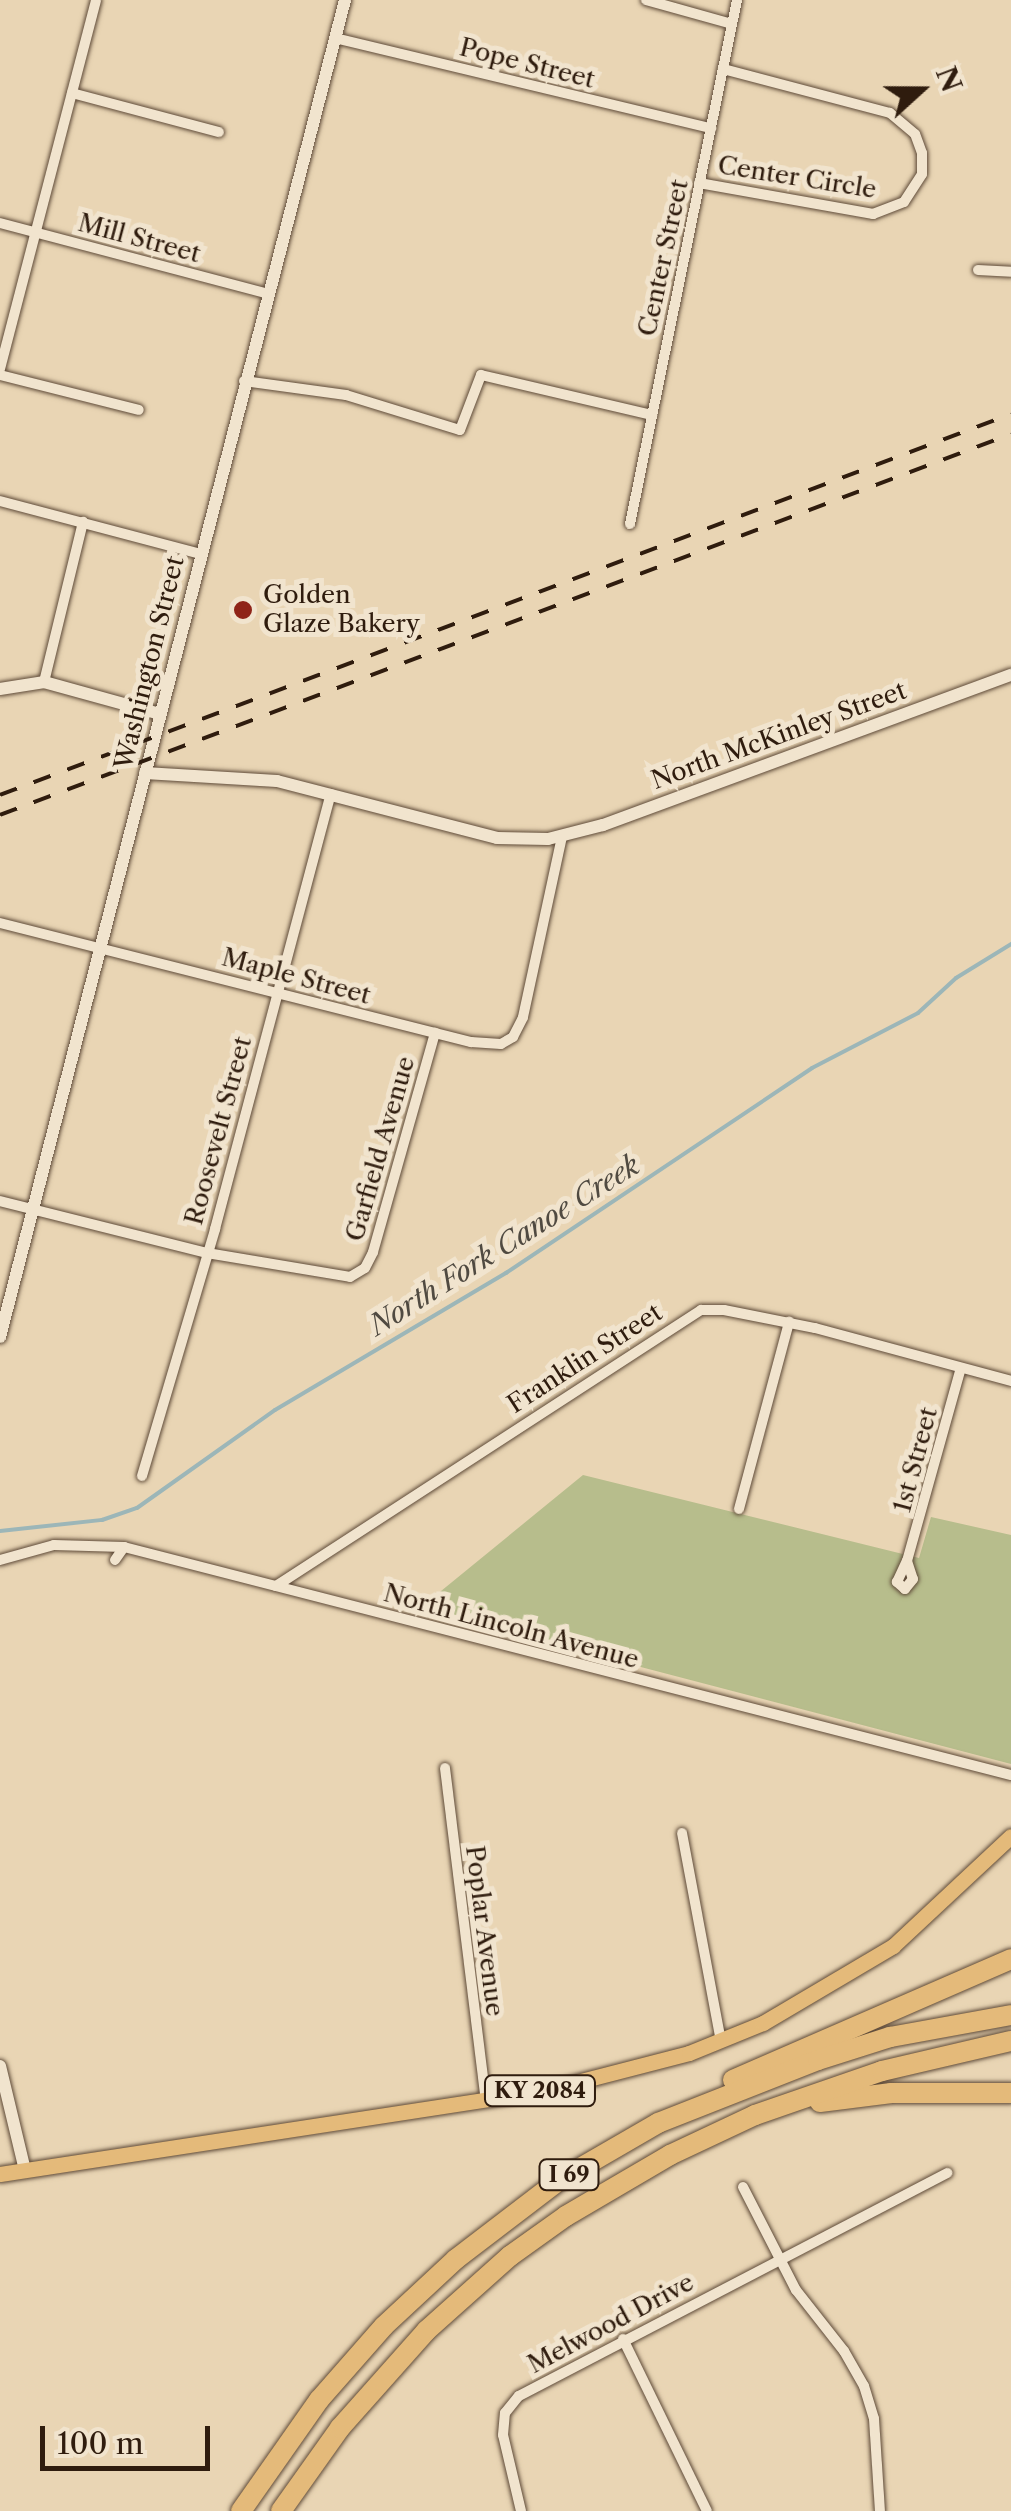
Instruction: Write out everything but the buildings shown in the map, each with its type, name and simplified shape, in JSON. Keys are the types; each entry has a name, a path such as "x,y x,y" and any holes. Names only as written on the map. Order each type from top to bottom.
{"highway":[{"path":"620,2143 744,2074 1011,1959"},
{"name":"I 69","path":"241,2511 319,2400 384,2326 506,2219 620,2143 694,2106 818,2060 890,2037 1011,2015"},
{"name":"I 69","path":"281,2511 363,2399 426,2331 482,2279 603,2192 736,2124 882,2072 1011,2040"},
{"path":"736,2124 840,2099 891,2094 1011,2093"}],"main road":[{"name":"KY 2084","path":"0,2174 486,2100 608,2077 720,2041 804,2001 892,1946 1011,1836"}],"street":[{"path":"96,0 0,372 138,410"},
{"name":"Washington Street","path":"0,1337 36,1210 244,381 345,0"},
{"path":"646,0 732,24"},
{"name":"Center Street","path":"630,524 736,0"},
{"name":"Pope Street","path":"335,38 710,128"},
{"name":"Center Circle","path":"699,183 873,214 904,202 922,174 922,153 915,134 890,113 722,70"},
{"path":"72,93 219,132"},
{"name":"Mill Street","path":"0,223 268,294"},
{"path":"978,270 1011,272"},
{"path":"244,381 346,395 460,430 481,374 652,415"},
{"path":"0,502 200,554"},
{"path":"44,682 84,522"},
{"name":"North McKinley Street","path":"146,773 277,780 497,838 562,837 1011,675"},
{"path":"0,689 44,682 160,714"},
{"name":"Roosevelt Street","path":"142,1476 160,1428 332,794"},
{"name":"Maple Street","path":"0,923 492,1045 510,1040 523,1017 562,837"},
{"name":"Garfield Avenue","path":"208,1253 342,1277 358,1273 373,1252 435,1032"},
{"path":"0,1201 208,1253"},
{"name":"Franklin Street","path":"276,1586 690,1314 724,1310 789,1322 1011,1381"},
{"path":"738,1509 789,1322"},
{"name":"1st Street","path":"907,1561 961,1368"},
{"name":"North Lincoln Avenue","path":"0,1560 54,1546 124,1547 1011,1775"},
{"path":"115,1560 124,1547"},
{"name":"Poplar Avenue","path":"445,1768 486,2100"},
{"path":"682,1833 720,2041"},
{"path":"0,2066 26,2170"},
{"name":"Melwood Drive","path":"521,2511 503,2435 505,2414 519,2396 947,2172"},
{"path":"743,2187 804,2303 844,2351 864,2386 874,2419 880,2511"},
{"path":"624,2339 706,2511"}],"green space":[{"path":"583,1475 919,1558 931,1517 1011,1535 1011,1764 419,1609"}],"waterway":[{"name":"North Fork Canoe Creek","path":"0,1531 102,1520 137,1508 275,1410 506,1273 812,1068 918,1013 956,978 1011,944"}],"railway":[{"path":"0,795 1011,414"},
{"path":"0,815 1011,434"}],"place":[{"name":"Golden Glaze Bakery","path":"243,610"}]}
